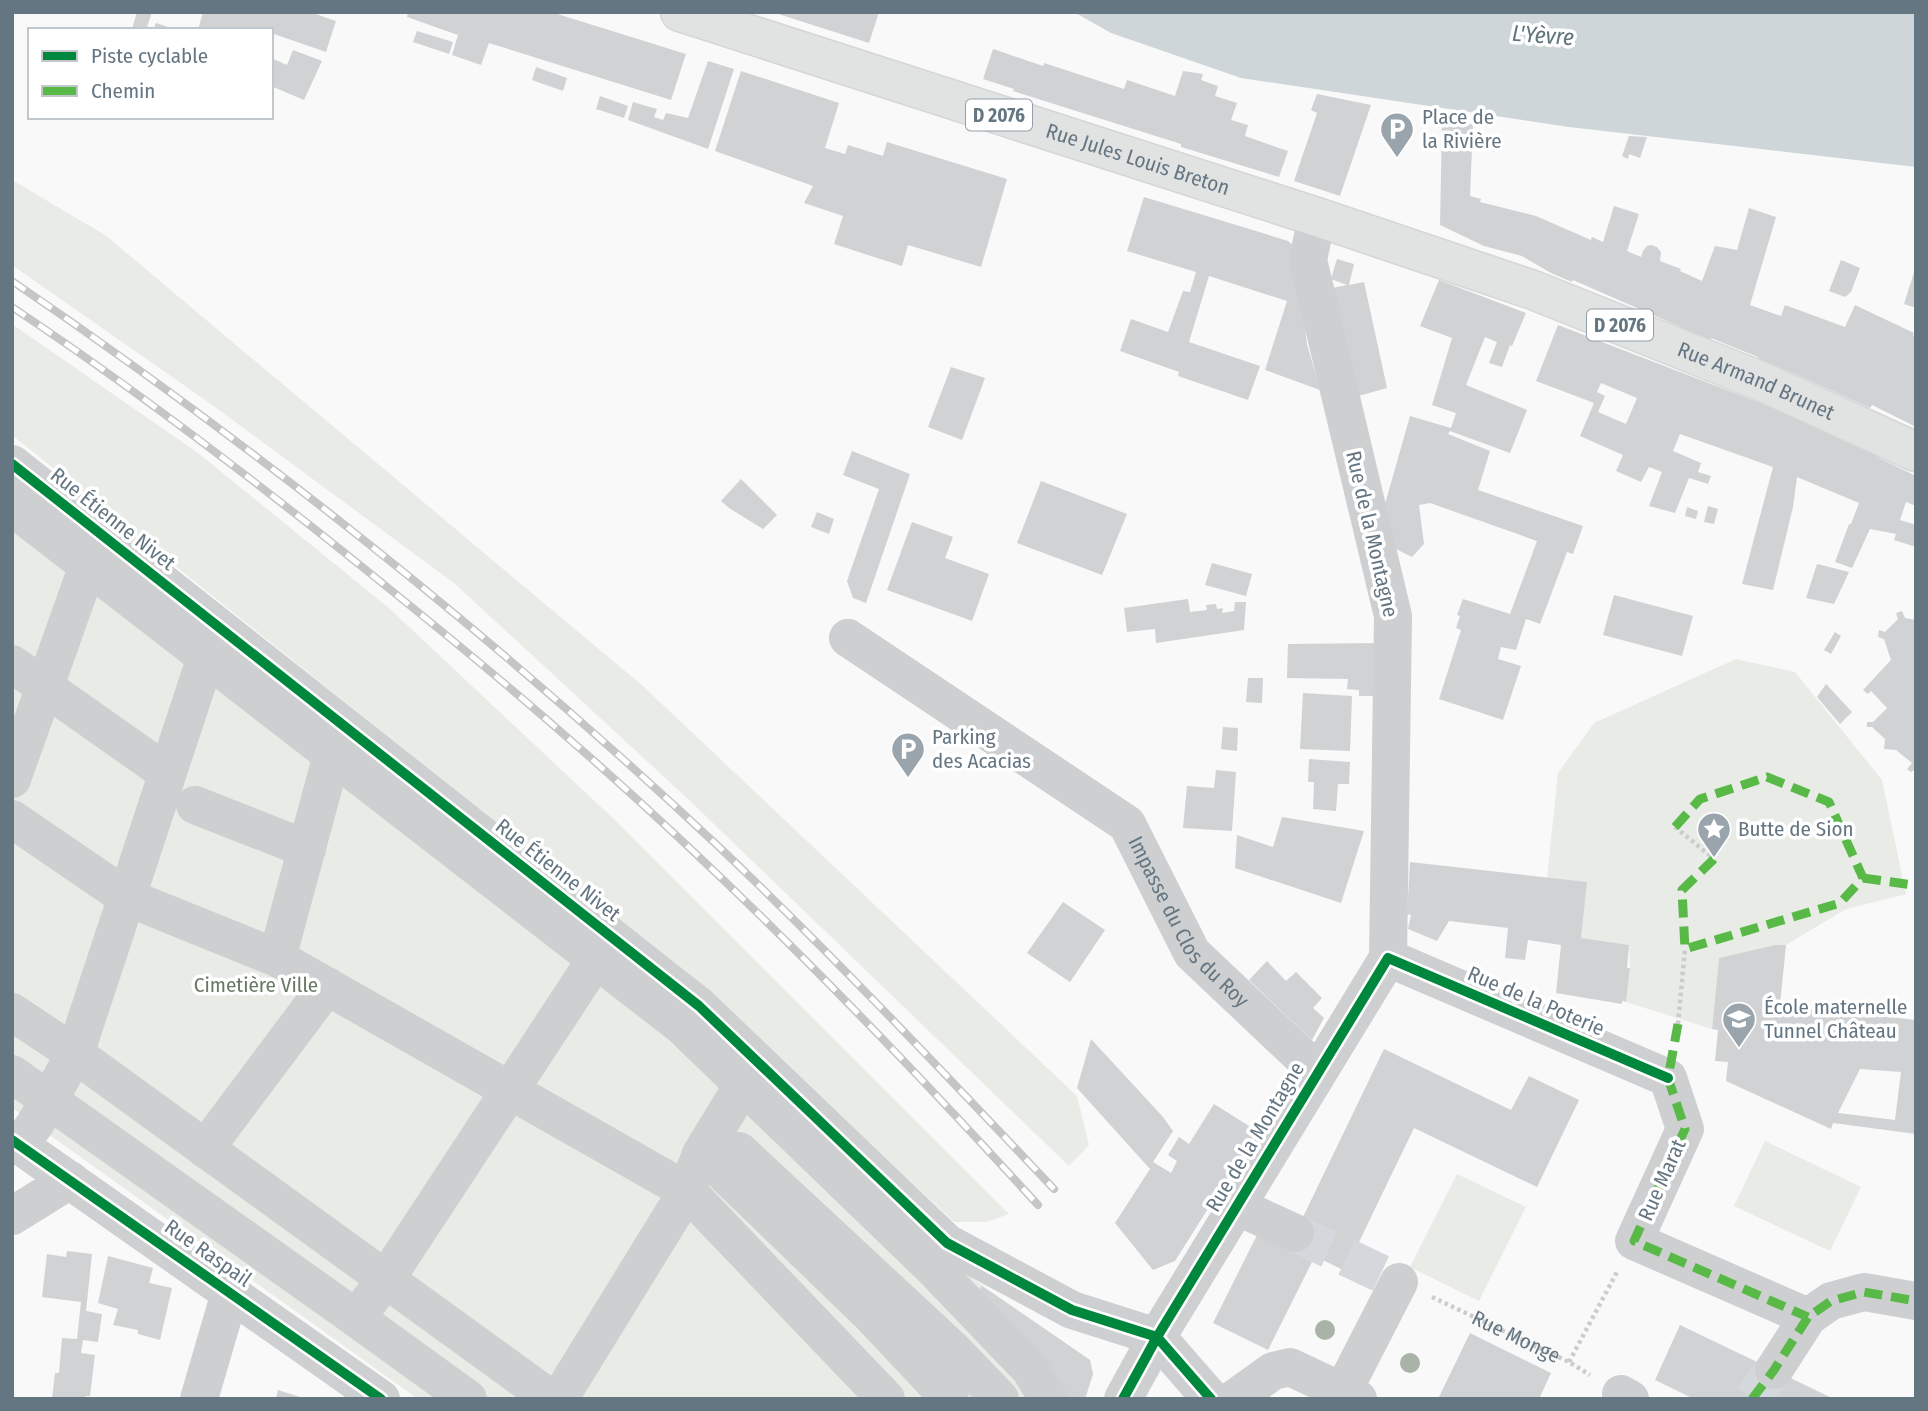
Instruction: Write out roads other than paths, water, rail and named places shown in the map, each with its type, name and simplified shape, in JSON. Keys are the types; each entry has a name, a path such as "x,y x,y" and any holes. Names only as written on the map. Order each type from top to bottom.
{"main road":[{"name":"Rue Jules Louis Breton","path":"680,12 1317,217"},
{"name":"Rue Armand Brunet","path":"1317,217 1533,290 1763,382 1916,452"}],"street":[{"name":"Rue de la Montagne","path":"1123,1399 1157,1337 1388,958 1393,616 1308,260 1317,217"},
{"name":"Rue Étienne Nivet","path":"12,464 699,1006 947,1243 1072,1310 1157,1337"},
{"path":"13,509 681,1026 944,1279 1030,1368 1048,1399"},
{"path":"12,779 88,565"},
{"name":"Impasse du Clos du Roy","path":"848,638 1127,824 1192,953 1318,1072"},
{"path":"16,1142 35,1124 75,1054 206,657"},
{"path":"12,664 167,773"},
{"path":"277,958 332,755"},
{"path":"195,805 307,849"},
{"path":"12,819 126,897 277,958 687,1191 879,1396"},
{"name":"Rue de la Poterie","path":"1388,958 1668,1079"},
{"path":"356,1318 386,1279 596,960"},
{"path":"205,1149 327,986"},
{"path":"12,1012 75,1054 551,1399"},
{"path":"12,1073 468,1399"},
{"name":"Rue Marat","path":"1668,1079 1685,1129 1634,1241 1808,1317"},
{"path":"559,1399 687,1191 701,1154 743,1085"},
{"name":"Rue Raspail","path":"16,1142 380,1399"},
{"path":"687,1191 725,1174 738,1151 953,1350 1000,1399"},
{"path":"725,1174 870,1314 950,1399"},
{"path":"12,1216 70,1180"},
{"path":"1236,1206 1295,1233"},
{"path":"1234,1399 1273,1371 1290,1367 1350,1395 1399,1282"},
{"path":"1774,1370 1808,1317 1831,1301 1864,1292 1916,1301"},
{"path":"199,1399 230,1293"},
{"path":"1157,1337 1211,1399"}],"water":[{"name":"L'Yèvre","path":"1074,12 1916,12 1916,167 1569,127 1241,78 1111,33"}],"tunnel":[{"path":"1295,1233 1399,1282"},
{"path":"1752,1399 1774,1370"}],"railway":[{"path":"12,281 197,412 287,480 376,550 550,695 718,846 804,930 1054,1189"},
{"path":"12,307 110,374 253,480 553,725 637,799 756,911 871,1027 1038,1205"}],"place":[{"name":"Place de la Rivière","path":"1397,159"},
{"name":"Parking des Acacias","path":"908,779"},
{"name":"Butte de Sion","path":"1714,859"},
{"name":"École maternelle Tunnel Château","path":"1739,1049"}],"park label":[{"name":"Cimetière Ville","path":"256,985"}]}
